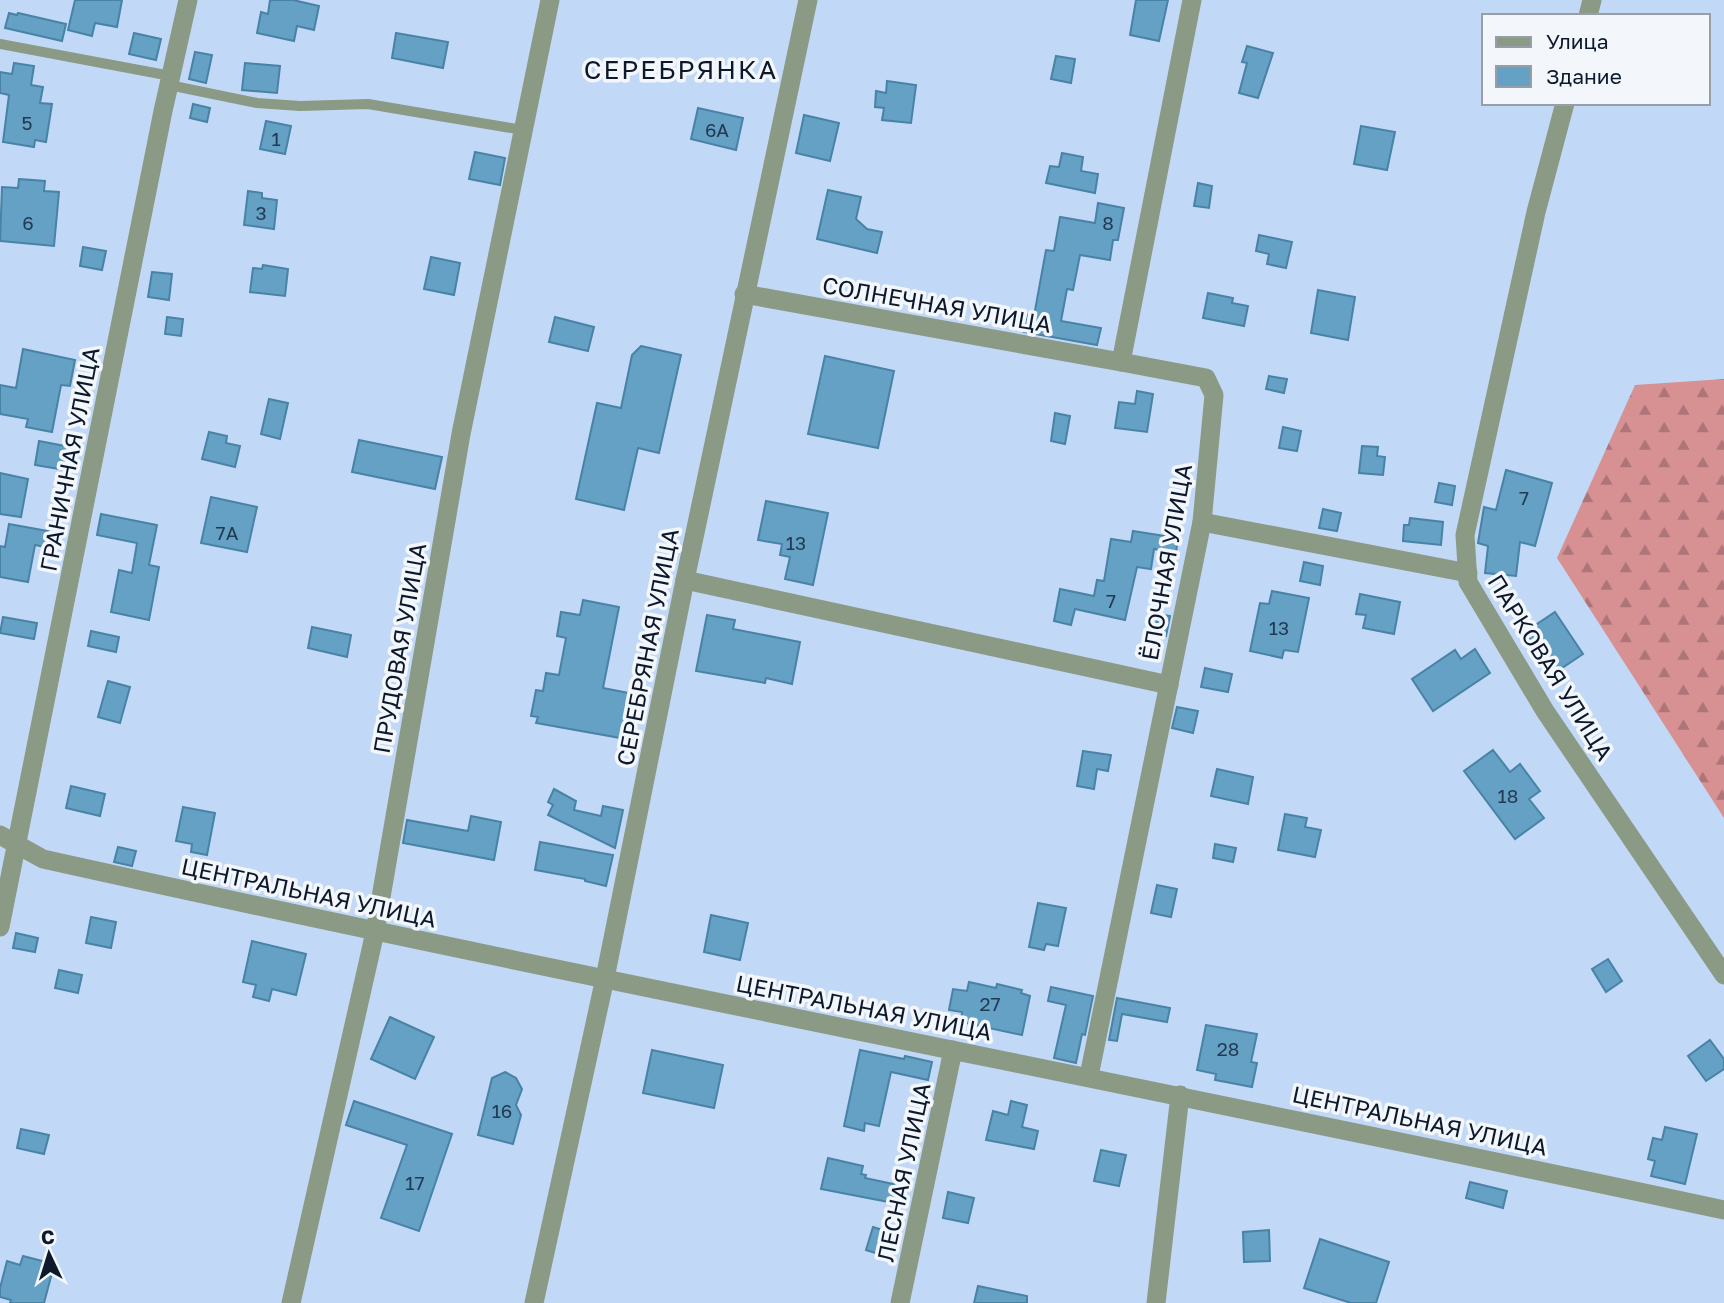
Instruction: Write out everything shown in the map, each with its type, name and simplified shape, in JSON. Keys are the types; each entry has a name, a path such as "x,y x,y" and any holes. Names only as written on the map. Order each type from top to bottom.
{"street":[{"name":"ГРАНИЧНАЯ УЛИЦА","path":"0,927 188,0"},
{"name":"ПРУДОВАЯ УЛИЦА","path":"291,1303 375,932 461,434 550,0"},
{"name":"СЕРЕБРЯНАЯ УЛИЦА","path":"534,1303 605,978 744,294 808,0"},
{"path":"1121,362 1192,0"},
{"name":"ПАРКОВАЯ УЛИЦА","path":"1564,105 1536,212 1465,535 1468,582 1545,711 1724,975"},
{"name":"СОЛНЕЧНАЯ УЛИЦА","path":"744,294 1121,362"},
{"name":"ЁЛОЧНАЯ УЛИЦА","path":"1089,1076 1202,522 1214,396 1206,378 1121,362"},
{"path":"1202,522 1468,573"},
{"path":"685,580 1169,685"},
{"name":"ЦЕНТРАЛЬНАЯ УЛИЦА","path":"0,835 43,859 375,932 1089,1076 1724,1210"},
{"name":"ЛЕСНАЯ УЛИЦА","path":"900,1303 953,1050"},
{"path":"1156,1303 1180,1095"}],"lane":[{"path":"0,44 170,80 257,103 300,106 368,104 523,130"}],"green space":[{"path":"1724,379 1724,818 1557,558 1635,385"}],"building":[{"path":"75,0 122,0 117,27 95,23 92,36 68,30"},
{"path":"270,0 293,0 319,6 314,30 297,26 294,41 257,33 261,12 268,14"},
{"path":"1136,0 1168,0 1159,41 1130,35"},
{"path":"9,13 66,24 62,41 5,28"},
{"path":"134,33 161,39 156,60 129,54"},
{"path":"396,33 448,42 443,68 392,58"},
{"path":"1247,46 1273,53 1258,98 1239,93 1247,63 1242,62"},
{"path":"195,52 212,55 206,83 189,79"},
{"path":"1056,56 1075,59 1071,83 1051,79"},
{"path":"14,63 34,66 31,85 43,87 40,103 52,104 46,142 35,140 34,147 3,142 9,95 0,93 0,72 12,74"},
{"path":"245,63 280,66 277,93 242,90"},
{"path":"887,81 916,85 911,123 882,120 884,108 875,107 876,91 886,93"},
{"path":"193,104 210,108 207,122 190,118"},
{"path":"698,108 743,118 736,150 691,139"},
{"path":"804,115 839,123 830,161 796,153"},
{"path":"266,121 291,126 285,154 260,149"},
{"path":"1361,126 1395,132 1387,170 1354,164"},
{"path":"475,152 505,158 500,185 469,179"},
{"path":"1062,153 1083,157 1081,171 1098,174 1095,193 1046,183 1050,166 1059,167"},
{"path":"19,179 45,181 44,191 59,192 54,246 0,241 2,187 18,188"},
{"path":"1198,183 1212,186 1209,208 1194,206"},
{"path":"828,190 861,197 856,219 867,229 882,232 877,253 817,239"},
{"path":"248,191 262,193 262,198 277,200 274,229 244,225"},
{"path":"1098,203 1124,208 1118,240 1113,240 1110,260 1080,255 1073,290 1067,289 1061,321 1101,328 1097,345 1024,332 1028,315 1034,316 1046,250 1054,251 1060,217 1095,223"},
{"path":"1259,235 1292,242 1286,268 1267,264 1269,254 1256,251"},
{"path":"83,247 106,251 102,270 80,266"},
{"path":"431,257 460,263 454,295 424,289"},
{"path":"263,265 288,269 285,296 250,292 253,268 262,269"},
{"path":"152,272 172,274 169,300 148,297"},
{"path":"1318,290 1355,297 1348,340 1311,333"},
{"path":"1208,293 1233,298 1232,303 1248,306 1244,326 1203,318"},
{"path":"167,317 183,319 181,336 165,334"},
{"path":"555,317 594,327 588,351 549,342"},
{"path":"641,346 681,355 659,453 638,448 624,510 576,499 597,403 621,408 632,355"},
{"path":"23,349 75,360 70,386 61,385 52,432 26,427 28,419 0,414 0,385 16,388"},
{"path":"825,356 894,371 878,448 808,434"},
{"path":"1269,376 1287,379 1284,393 1266,389"},
{"path":"1137,391 1153,394 1147,432 1115,428 1119,402 1135,404"},
{"path":"269,399 288,403 280,439 261,434"},
{"path":"1055,413 1070,416 1065,444 1051,441"},
{"path":"1283,427 1301,431 1297,451 1279,448"},
{"path":"209,432 227,436 226,443 240,446 235,467 202,459"},
{"path":"359,440 442,457 435,489 352,472"},
{"path":"39,441 76,448 71,471 35,465"},
{"path":"1362,446 1378,447 1377,456 1385,457 1383,475 1359,473"},
{"path":"1506,470 1552,483 1535,546 1520,542 1516,576 1485,573 1488,546 1478,543 1484,507 1496,510"},
{"path":"0,473 28,479 21,517 0,514"},
{"path":"1439,483 1455,486 1452,505 1435,502"},
{"path":"211,497 257,507 247,552 201,543"},
{"path":"766,501 828,513 813,585 785,579 790,557 780,555 782,544 758,540"},
{"path":"1323,509 1341,513 1337,531 1319,528"},
{"path":"101,514 157,525 149,565 159,567 149,620 111,612 119,570 132,573 137,543 97,535"},
{"path":"1410,518 1443,522 1441,545 1403,541 1404,525 1409,525"},
{"path":"9,524 48,531 45,547 35,545 28,582 0,577 0,546 5,547"},
{"path":"1133,531 1178,538 1176,553 1154,549 1151,569 1137,567 1125,620 1075,609 1071,625 1054,621 1060,589 1094,596 1097,580 1104,581 1111,539 1131,542"},
{"path":"1304,562 1323,566 1320,585 1300,581"},
{"path":"1272,591 1309,598 1298,652 1284,650 1282,658 1250,651 1260,603 1269,604"},
{"path":"1360,594 1400,602 1394,634 1363,628 1366,615 1356,614"},
{"path":"583,600 619,607 603,688 634,694 626,739 536,723 538,717 531,716 536,690 543,691 546,673 559,675 566,638 557,636 561,612 580,615"},
{"path":"1555,612 1583,654 1553,674 1525,632"},
{"path":"1158,614 1170,616 1166,636 1154,634"},
{"path":"707,615 735,620 733,629 800,642 792,684 766,678 765,683 696,671"},
{"path":"3,617 37,623 34,639 0,633"},
{"path":"312,627 351,635 347,657 308,648"},
{"path":"91,631 119,637 116,652 88,646"},
{"path":"1475,649 1490,673 1433,711 1412,679 1455,650 1461,659"},
{"path":"1205,668 1232,674 1228,692 1201,687"},
{"path":"108,681 130,687 120,723 98,717"},
{"path":"1177,707 1198,711 1193,733 1172,728"},
{"path":"1493,750 1510,772 1520,764 1540,791 1529,799 1544,818 1515,839 1464,771"},
{"path":"1083,751 1111,755 1108,771 1097,769 1094,789 1077,786"},
{"path":"1217,769 1253,777 1248,804 1211,796"},
{"path":"71,786 105,794 100,816 66,808"},
{"path":"554,789 576,801 574,810 601,816 603,806 623,810 615,848 548,815 553,805 548,802"},
{"path":"183,807 215,813 207,855 191,852 192,844 176,841"},
{"path":"1285,814 1307,818 1305,827 1321,830 1315,857 1278,850"},
{"path":"471,816 501,822 494,860 403,843 407,820 468,831"},
{"path":"540,842 613,855 606,886 585,879 535,870"},
{"path":"1215,844 1236,848 1233,862 1213,858"},
{"path":"118,847 136,851 132,866 114,862"},
{"path":"1157,885 1177,889 1171,917 1151,913"},
{"path":"1038,903 1066,908 1058,946 1046,944 1044,950 1029,947"},
{"path":"711,915 748,923 740,960 704,952"},
{"path":"91,917 116,922 111,948 86,943"},
{"path":"16,933 38,938 35,952 13,948"},
{"path":"252,941 306,954 296,995 272,989 269,1001 253,997 256,985 243,982"},
{"path":"1608,959 1622,981 1606,992 1592,969"},
{"path":"59,970 82,975 78,993 55,988"},
{"path":"969,982 996,988 997,984 1022,990 1021,993 1030,996 1022,1035 961,1022 962,1012 949,1010 953,989 967,991"},
{"path":"1051,987 1093,996 1076,1063 1054,1058 1066,1005 1048,1001"},
{"path":"1117,998 1170,1008 1167,1022 1122,1014 1117,1041 1109,1040"},
{"path":"390,1017 434,1037 415,1079 371,1059"},
{"path":"1206,1025 1257,1034 1251,1062 1257,1063 1252,1087 1215,1080 1216,1074 1197,1070"},
{"path":"1710,1040 1724,1059 1724,1069 1706,1081 1688,1056"},
{"path":"652,1050 723,1065 714,1108 643,1093"},
{"path":"860,1050 932,1062 928,1080 891,1072 879,1126 865,1123 864,1131 844,1126"},
{"path":"505,1072 516,1078 522,1089 516,1105 521,1115 513,1144 478,1135 492,1078"},
{"path":"354,1101 452,1134 419,1231 381,1218 407,1145 346,1125"},
{"path":"1011,1101 1027,1105 1022,1127 1038,1131 1034,1149 986,1140 993,1111 1008,1115"},
{"path":"1665,1127 1697,1134 1685,1184 1651,1176 1655,1161 1648,1159 1653,1138 1662,1140"},
{"path":"21,1129 49,1135 44,1154 17,1148"},
{"path":"1101,1150 1126,1155 1119,1186 1094,1181"},
{"path":"828,1158 863,1166 861,1174 866,1175 865,1178 903,1186 899,1204 821,1189"},
{"path":"1470,1182 1507,1191 1503,1208 1466,1198"},
{"path":"948,1192 974,1198 968,1223 943,1218"},
{"path":"873,1227 892,1233 885,1256 866,1250"},
{"path":"1269,1230 1270,1261 1244,1262 1243,1232"},
{"path":"1320,1239 1389,1262 1376,1303 1351,1303 1304,1288"},
{"path":"23,1256 50,1263 47,1272 52,1273 44,1303 10,1303 11,1300 0,1297 7,1261 20,1265"},
{"path":"978,1286 1027,1296 1027,1303 974,1303"}],"district":[{"name":"СЕРЕБРЯНКА","path":"681,69"}]}
